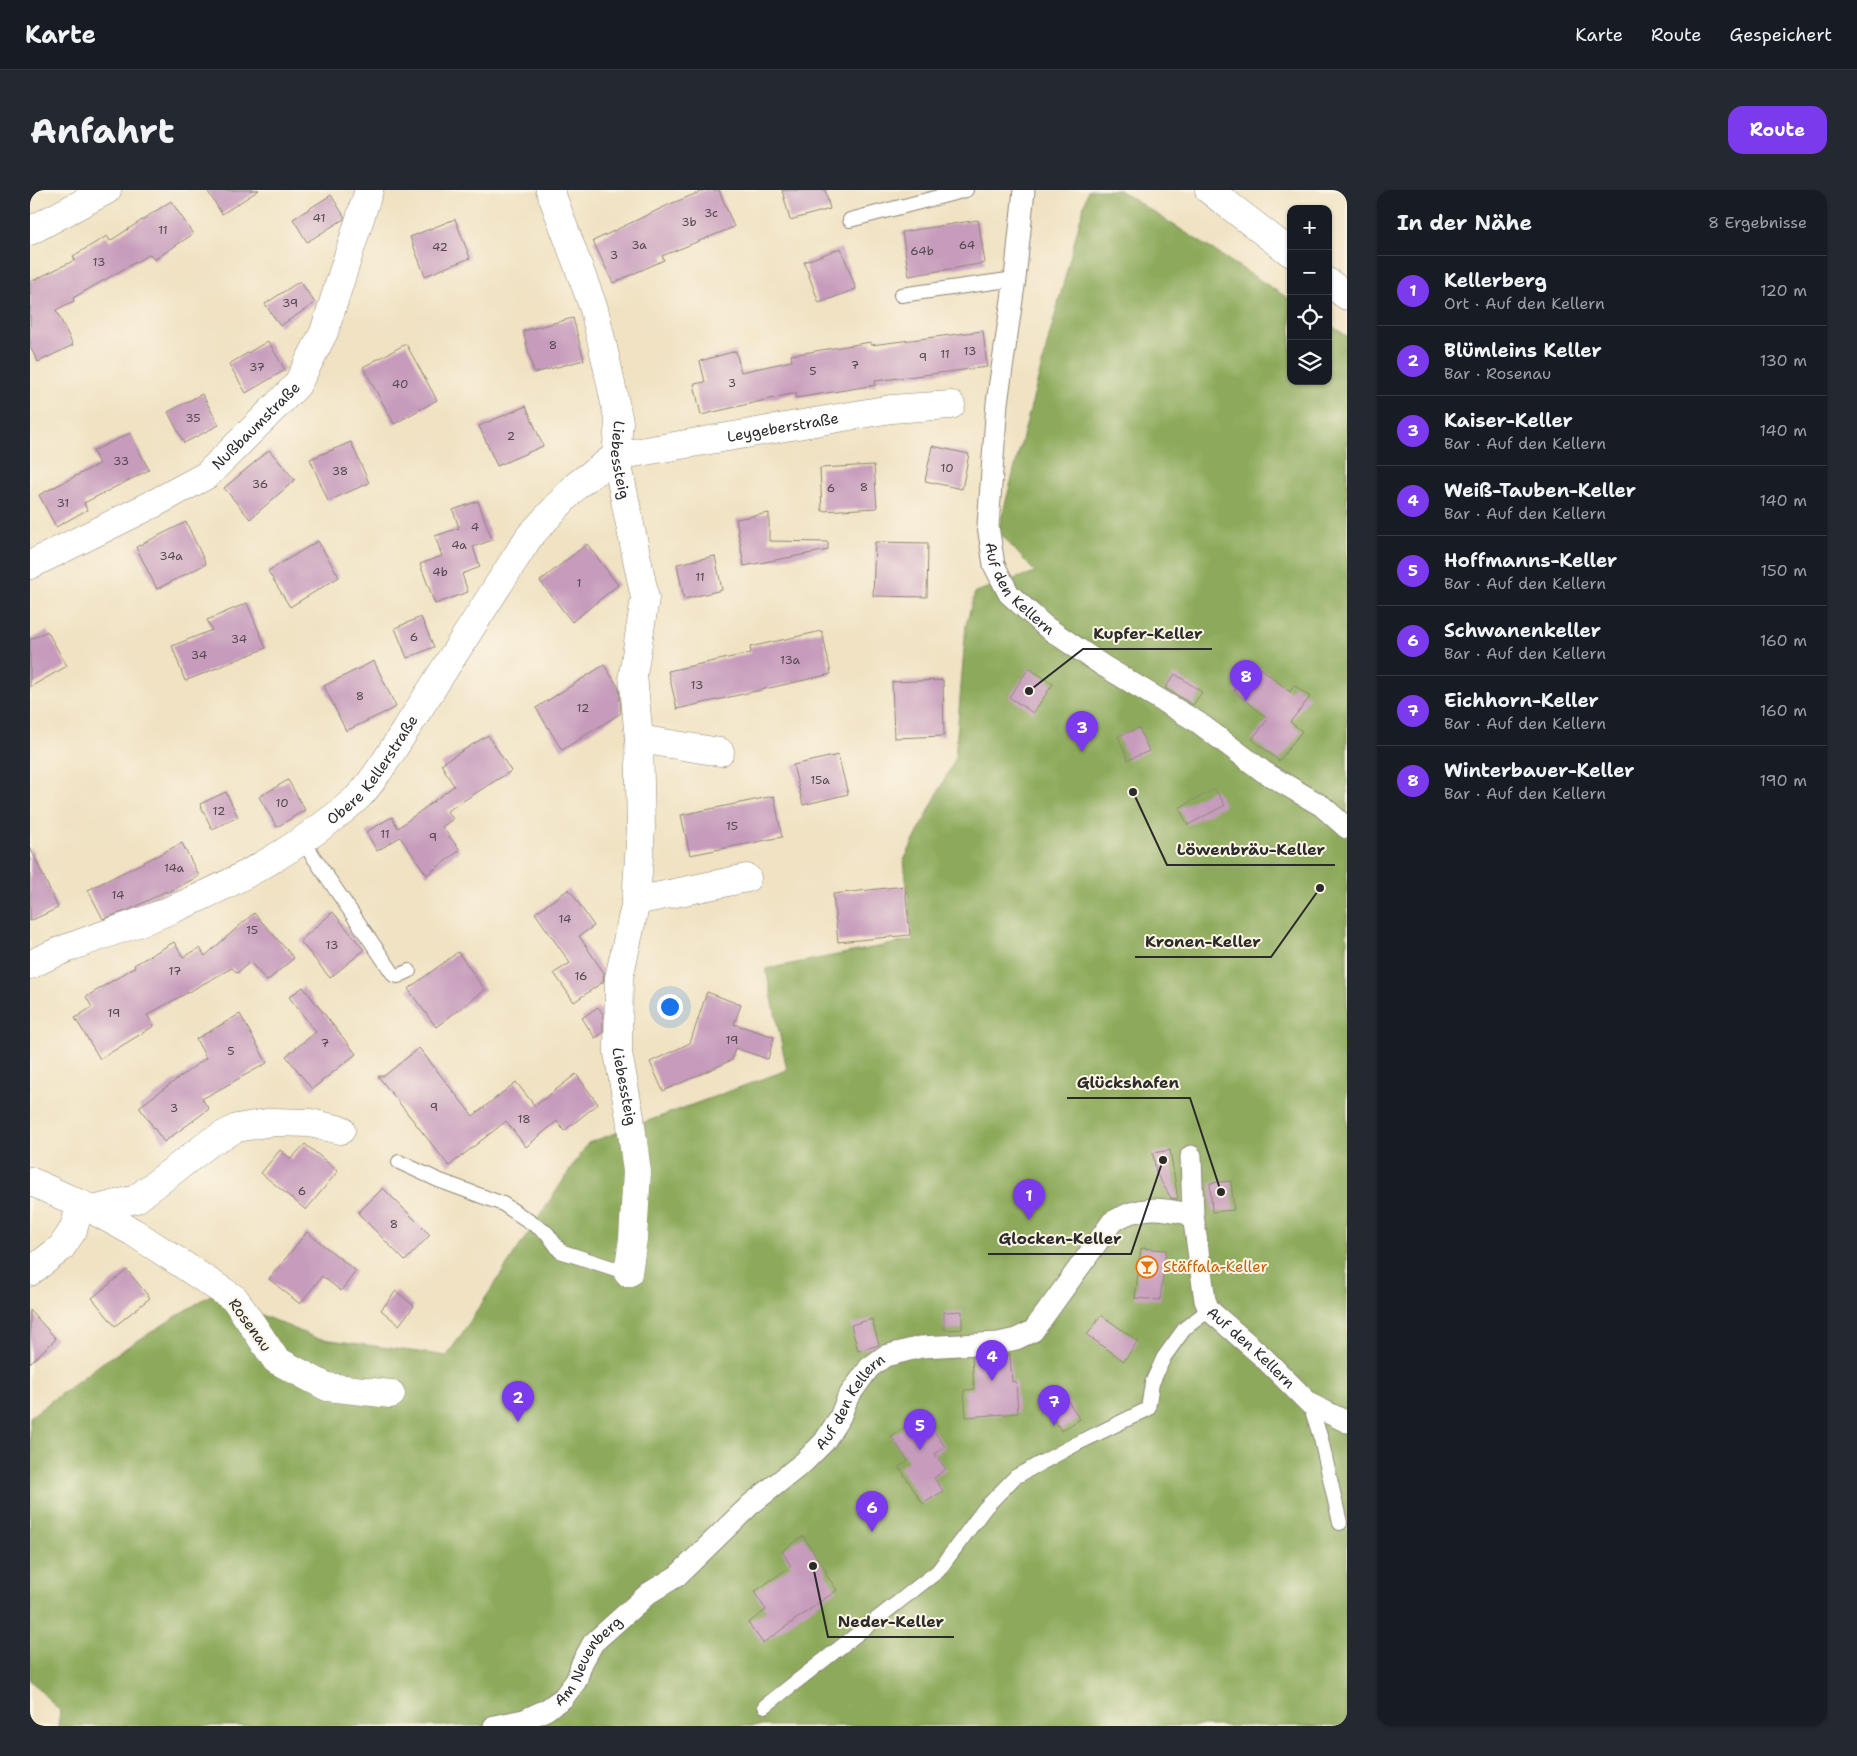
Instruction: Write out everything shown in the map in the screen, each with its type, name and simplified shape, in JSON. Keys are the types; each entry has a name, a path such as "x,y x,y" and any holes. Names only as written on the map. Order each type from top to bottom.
{"street":[{"path":"30,231 107,190"},
{"name":"Nußbaumstraße","path":"30,565 155,503 207,474 296,385 324,332 369,190"},
{"name":"Liebessteig","path":"550,190 594,309 619,422 616,456 645,598 633,675 639,739 641,828 636,901 619,978 618,1053 630,1117 636,1172 633,1239 628,1273"},
{"name":"Auf den Kellern","path":"1024,190 997,403 988,526 994,565 1009,594 1046,626 1102,665 1199,724 1264,772 1322,806 1347,828"},
{"path":"1210,190 1287,250"},
{"name":"Leygeberstraße","path":"616,456 891,409 951,405"},
{"name":"Obere Kellerstraße","path":"30,964 54,952 145,920 228,884 302,840 358,797 385,762 529,537 577,485 616,456"},
{"path":"639,739 720,752"},
{"path":"636,901 747,878"},
{"path":"30,1272 61,1248 87,1207 136,1199 212,1141 237,1128 272,1122 310,1123 341,1130"},
{"name":"Auf den Kellern","path":"1192,1156 1193,1215 1205,1300 1209,1310 1262,1356 1310,1404 1347,1422"},
{"name":"Rosenau","path":"30,1181 87,1207 133,1232 235,1299 276,1360 327,1387 391,1394"},
{"name":"Auf den Kellern","path":"649,1593 677,1576 750,1505 804,1462 824,1442 859,1379 869,1368 885,1356 921,1347 1016,1339 1033,1331 1112,1222 1122,1216 1138,1211 1164,1208 1193,1215"},
{"name":"Am Neuenberg","path":"494,1726 524,1720 546,1710 563,1698 576,1681 582,1663 593,1643 649,1593"}],"lane":[{"path":"850,220 966,190"},
{"path":"901,295 1014,279"},
{"path":"302,840 394,975 398,976 409,971"},
{"path":"399,1162 438,1180 503,1204 547,1233 560,1251 628,1273"},
{"path":"766,1706 938,1571 985,1508 1016,1477 1076,1444 1148,1409 1152,1383 1164,1357 1185,1328 1209,1310"},
{"path":"1310,1404 1321,1439 1340,1523"}],"green space":[{"path":"1088,190 1119,190 1287,297 1287,385 1332,385 1332,327 1347,336 1347,1726 58,1726 60,1711 30,1680 30,1417 102,1363 212,1294 316,1338 447,1356 588,1143 787,1070 766,969 913,940 904,860 955,759 966,625 975,592 1035,572 998,531"}],"building":[{"path":"207,190 259,190 222,214"},
{"path":"705,190 719,190 734,227 662,256 664,260 613,283 593,241 668,205"},
{"path":"782,190 825,190 830,209 790,220"},
{"path":"331,195 344,219 307,242 293,219"},
{"path":"171,201 193,234 154,260 150,254 73,298 74,301 56,310 73,345 38,362 30,347 30,282 75,260 73,256 107,236 110,241"},
{"path":"455,219 470,258 425,276 410,237"},
{"path":"978,220 985,263 909,276 902,232"},
{"path":"841,248 856,289 819,303 804,262"},
{"path":"300,281 315,303 280,326 265,304"},
{"path":"573,318 584,360 534,373 523,331"},
{"path":"983,331 987,367 875,381 876,385 796,398 796,393 701,415 694,384 705,382 700,361 736,351 741,372 792,361 791,355 871,342 871,345"},
{"path":"268,341 285,370 246,393 229,364"},
{"path":"406,344 437,400 394,424 363,367"},
{"path":"202,394 219,425 184,443 168,412"},
{"path":"526,406 543,446 497,466 479,426"},
{"path":"130,433 149,470 84,503 87,510 56,527 39,495 99,464 93,451"},
{"path":"351,442 369,483 328,501 310,459"},
{"path":"932,446 969,454 962,489 925,481"},
{"path":"269,450 295,480 250,519 224,488"},
{"path":"874,465 877,508 822,511 820,468"},
{"path":"478,501 492,540 473,547 480,567 462,574 468,592 435,604 420,564 442,556 435,536 459,528 453,510"},
{"path":"769,513 769,541 828,542 828,550 744,566 736,519"},
{"path":"186,522 206,564 157,589 136,547"},
{"path":"318,541 339,577 290,607 268,571"},
{"path":"875,542 928,543 927,597 873,596"},
{"path":"587,544 618,585 572,622 540,581"},
{"path":"715,556 722,590 684,599 677,564"},
{"path":"247,603 266,648 185,681 172,646 212,630 207,620"},
{"path":"421,617 434,647 407,658 395,628"},
{"path":"47,631 67,666 30,687 30,640"},
{"path":"822,631 831,674 677,709 668,671 751,653 750,647"},
{"path":"374,661 396,707 346,731 324,686"},
{"path":"1256,664 1290,692 1294,685 1310,697 1290,722 1302,731 1279,761 1252,739 1268,719 1234,691"},
{"path":"604,665 619,688 621,713 562,750 536,708"},
{"path":"1029,668 1053,684 1033,713 1009,697"},
{"path":"1175,674 1202,692 1193,705 1165,688"},
{"path":"943,680 944,736 894,738 892,682"},
{"path":"1139,728 1149,751 1128,760 1118,736"},
{"path":"488,735 511,771 447,811 453,819 442,827 460,850 427,875 400,837 377,851 366,832 392,817 398,828 454,786 441,764"},
{"path":"838,755 848,794 803,805 793,765"},
{"path":"288,780 305,810 277,827 259,797"},
{"path":"1215,789 1225,805 1188,825 1179,808"},
{"path":"226,792 238,817 212,829 200,804"},
{"path":"774,796 782,837 690,855 681,815"},
{"path":"182,843 199,876 167,893 166,891 129,910 103,919 88,890"},
{"path":"30,847 58,908 30,921"},
{"path":"905,886 910,935 838,942 833,894"},
{"path":"569,889 594,926 579,936 604,973 603,982 574,1002 554,973 570,963 535,913"},
{"path":"333,912 364,950 330,978 300,941"},
{"path":"254,913 294,958 267,981 250,962 237,973 232,968 147,1015 154,1026 100,1059 75,1018 92,1007 86,997 135,967 134,965 174,942 183,957 200,948 205,956"},
{"path":"458,952 485,990 436,1027 408,989"},
{"path":"303,987 356,1054 312,1089 286,1056 316,1032 289,997"},
{"path":"707,992 741,1005 734,1024 774,1037 768,1059 735,1048 732,1060 663,1091 650,1062 690,1043"},
{"path":"598,1007 603,1014 603,1033 595,1038 582,1018"},
{"path":"240,1014 267,1063 202,1099 209,1109 164,1142 139,1107 206,1058 196,1039"},
{"path":"419,1048 473,1116 516,1082 535,1106 576,1074 598,1104 564,1131 557,1121 526,1147 506,1121 449,1166 378,1076 384,1076"},
{"path":"305,1144 338,1171 306,1210 261,1173 280,1150 291,1159"},
{"path":"1170,1150 1178,1199 1171,1198 1156,1173 1153,1153"},
{"path":"1231,1181 1234,1210 1212,1212 1210,1183"},
{"path":"383,1188 430,1235 405,1261 358,1213"},
{"path":"307,1232 356,1271 341,1291 322,1276 300,1304 269,1279"},
{"path":"1141,1248 1166,1250 1160,1300 1135,1298"},
{"path":"127,1270 150,1298 115,1326 92,1298"},
{"path":"396,1291 414,1306 399,1325 381,1310"},
{"path":"30,1310 56,1339 30,1363"},
{"path":"962,1311 962,1329 944,1330 944,1312"},
{"path":"1101,1315 1138,1341 1124,1361 1087,1335"},
{"path":"872,1319 879,1345 858,1351 851,1325"},
{"path":"1010,1354 1012,1382 1016,1381 1018,1413 966,1417 964,1390 974,1389 972,1357"},
{"path":"1062,1392 1080,1419 1061,1431 1044,1404"},
{"path":"923,1415 945,1447 935,1454 946,1469 934,1478 943,1491 923,1504 899,1467 908,1461 891,1436"},
{"path":"803,1536 837,1590 763,1643 748,1623 766,1610 754,1592 791,1566 782,1551"}],"place":[{"name":"Kupfer-Keller","path":"1029,691"},
{"name":"Winterbauer-Keller","path":"1246,701"},
{"name":"Kaiser-Keller","path":"1082,752"},
{"name":"Löwenbräu-Keller","path":"1133,792"},
{"name":"Kronen-Keller","path":"1320,888"},
{"name":"Glocken-Keller","path":"1163,1160"},
{"name":"Glückshafen","path":"1221,1192"},
{"name":"Kellerberg","path":"1029,1220"},
{"name":"Stäffala-Keller","path":"1147,1267"},
{"name":"Weiß-Tauben-Keller","path":"992,1381"},
{"name":"Blümleins Keller","path":"518,1422"},
{"name":"Eichhorn-Keller","path":"1054,1426"},
{"name":"Hoffmanns-Keller","path":"920,1450"},
{"name":"Schwanenkeller","path":"872,1532"},
{"name":"Neder-Keller","path":"813,1566"}]}
